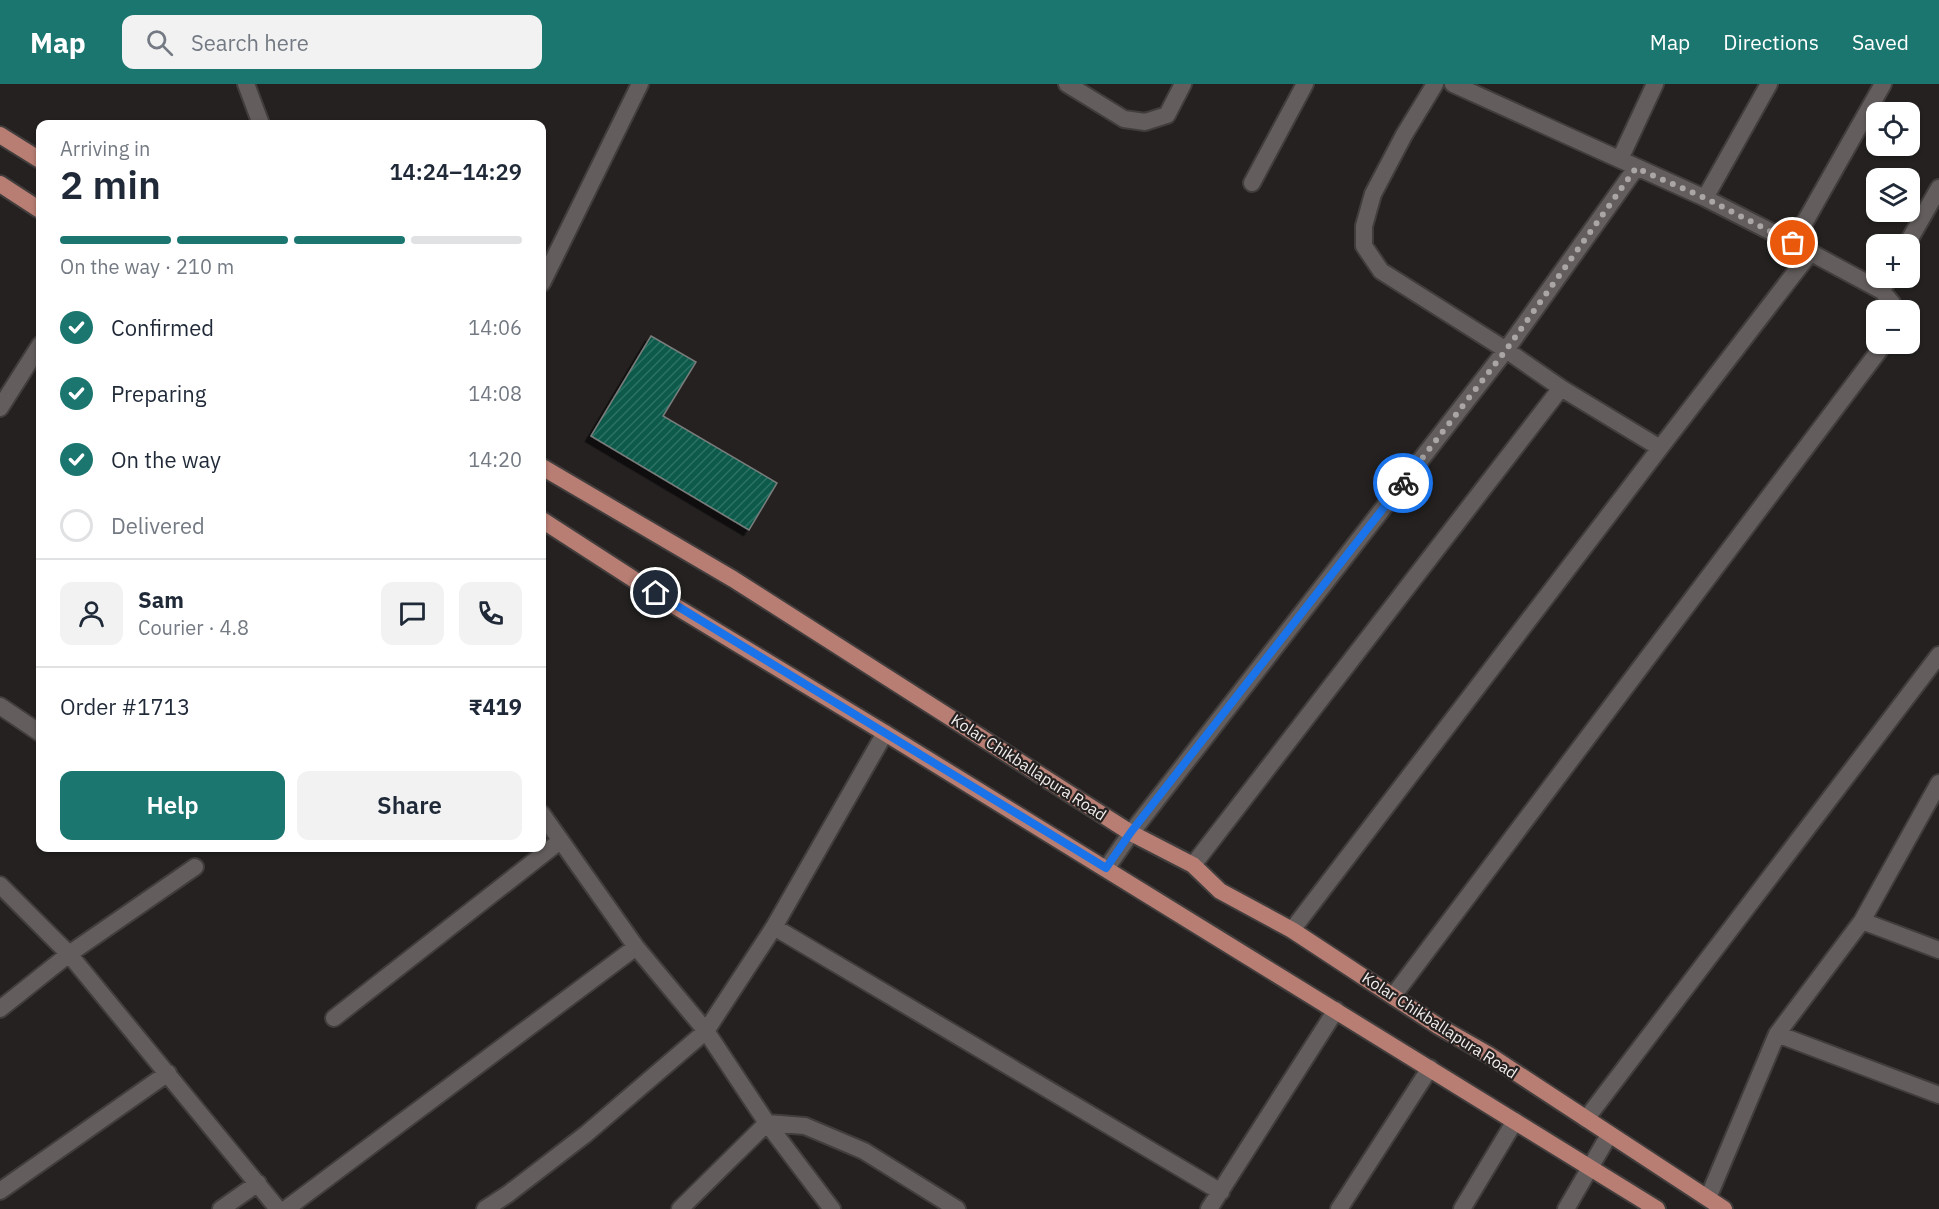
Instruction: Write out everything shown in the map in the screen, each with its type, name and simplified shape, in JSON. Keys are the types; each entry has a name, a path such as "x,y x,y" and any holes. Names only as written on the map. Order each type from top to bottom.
{"main road":[{"path":"0,135 36,158"},
{"path":"0,184 36,207"},
{"name":"Kolar Chikballapura Road","path":"546,469 742,585 1131,832 1193,865 1220,891 1292,930 1438,1026 1489,1055 1724,1209"},
{"path":"546,523 675,606 1106,868 1657,1209"}],"street":[{"path":"246,84 260,120"},
{"path":"546,275 639,84"},
{"path":"1066,84 1124,120 1145,122 1167,115 1183,84"},
{"path":"1252,183 1305,84"},
{"path":"1435,84 1404,135 1373,194 1364,226 1364,246 1381,271 1506,350 1561,388 1660,448"},
{"path":"1453,84 1705,198 1810,253 1866,276"},
{"path":"1620,159 1655,84"},
{"path":"1705,198 1769,84"},
{"path":"1793,243 1883,84"},
{"path":"1106,868 1131,832 1506,350 1636,168"},
{"path":"1913,234 1939,188"},
{"path":"1292,930 1810,253"},
{"path":"0,408 36,351"},
{"path":"1393,996 1876,354"},
{"path":"1193,865 1561,388"},
{"path":"1586,1119 1939,655"},
{"path":"0,706 36,730"},
{"path":"485,1209 586,1134 706,1030 774,927 885,733"},
{"path":"1708,1198 1777,1034 1862,921 1939,783"},
{"path":"546,820 636,947 706,1030 767,1123 832,1209"},
{"path":"334,1018 561,841"},
{"path":"0,1009 69,954 195,867"},
{"path":"0,885 69,954 278,1209"},
{"path":"1862,921 1939,950"},
{"path":"774,927 1221,1192"},
{"path":"286,1209 636,947"},
{"path":"1209,1209 1336,1010"},
{"path":"1777,1034 1939,1095"},
{"path":"1339,1209 1430,1068"},
{"path":"0,1191 168,1073"},
{"path":"1462,1209 1515,1121"},
{"path":"680,1209 767,1123 805,1126 864,1151 957,1209"},
{"path":"1566,1209 1610,1135"},
{"path":"221,1209 258,1183"}],"building":[{"path":"651,336 696,362 663,416 777,483 749,530 591,436"}],"way so far":[{"path":"1403,483 1506,350 1636,168 1705,198 1793,243"}],"route":[{"path":"656,593 1106,868 1131,832 1403,483"}]}
